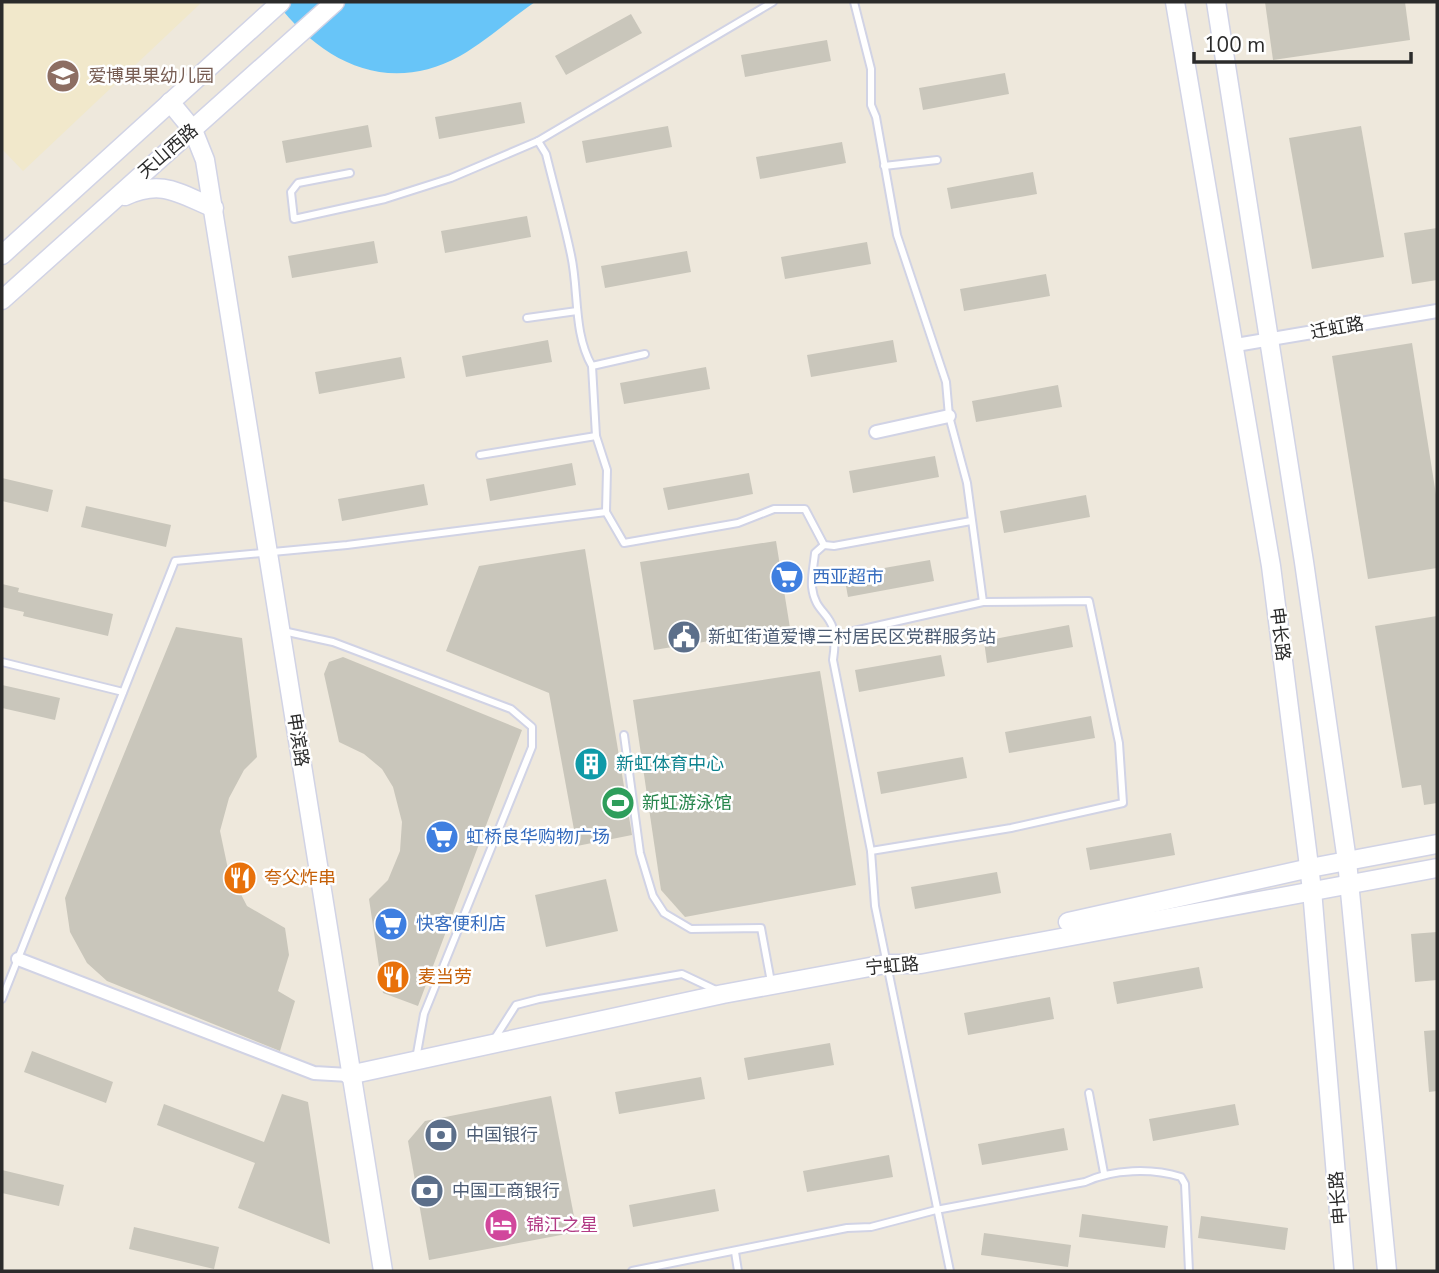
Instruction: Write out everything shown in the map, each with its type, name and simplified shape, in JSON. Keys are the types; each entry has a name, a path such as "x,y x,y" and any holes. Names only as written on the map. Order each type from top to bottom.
{"main road":[{"name":"天山西路","path":"2,255 281,2"},
{"name":"天山西路","path":"2,300 105,204 193,130 288,41 335,2"},
{"name":"申长路","path":"1175,2 1236,345 1271,566 1310,868 1343,1271"},
{"name":"申长路","path":"1216,2 1347,861 1387,1271"},
{"name":"申滨路","path":"170,102 193,130 205,160 214,208 349,1075 383,1271"},
{"path":"105,204 145,187 170,190 214,208"},
{"path":"886,964 918,953 1163,903 1310,868 1437,844"},
{"name":"宁虹路","path":"349,1075 723,994 886,964 920,964 1437,868"}],"street":[{"name":"迁虹路","path":"1236,345 1437,311"},
{"path":"876,432 948,416"},
{"path":"18,959 314,1073 349,1075"}],"lane":[{"path":"351,173 298,183 291,192 294,219 385,199 451,178 538,141 772,2"},
{"path":"854,2 871,69 871,105 876,117 897,235 946,382 948,416 967,483 971,521 980,559 983,602"},
{"path":"538,141 546,154 572,257 577,311 586,357 592,366 596,436 607,470 606,512 624,543 738,523 774,509 805,509 824,545"},
{"path":"884,166 937,160"},
{"path":"527,318 577,311"},
{"path":"592,366 645,354"},
{"path":"480,455 596,436"},
{"path":"2,999 175,561 606,512"},
{"path":"950,1271 875,906 871,851 833,660 836,640 834,623 816,602 812,587 815,553 824,545 834,546 971,521"},
{"path":"836,640 854,631 983,602 1088,601 1119,743 1123,803 1011,828 871,851"},
{"path":"281,631 333,642 511,709 532,727 532,747 424,1014 415,1062"},
{"path":"2,662 123,692"},
{"path":"624,735 640,853 653,896 664,913 691,929 761,928 772,985"},
{"path":"492,1044 516,1005 539,999 682,974 723,994"},
{"path":"1088,1093 1104,1173"},
{"path":"632,1271 847,1228 871,1227 936,1210 1085,1182 1104,1173 1166,1173 1181,1177 1185,1184 1189,1271"},
{"path":"735,1252 738,1271"}],"shaded area":[{"name":"爱博果果幼儿园","path":"2,2 202,2 23,171 2,149"}],"water":[{"path":"276,2 535,2 460,56 433,68 407,73 382,72 335,56 294,23"}],"building":[{"path":"1265,2 1405,2 1410,40 1273,60"},
{"path":"631,14 642,33 566,75 555,56"},
{"path":"827,40 831,61 745,77 741,55"},
{"path":"1005,73 1009,94 923,110 919,88"},
{"path":"521,102 525,123 439,139 435,117"},
{"path":"368,125 372,147 286,163 282,141"},
{"path":"668,126 672,147 586,163 582,141"},
{"path":"1361,126 1384,257 1312,269 1289,138"},
{"path":"842,142 846,163 760,179 756,157"},
{"path":"1033,172 1037,194 951,209 947,188"},
{"path":"527,216 531,237 445,253 441,231"},
{"path":"1437,228 1437,280 1412,284 1404,233"},
{"path":"374,241 378,263 292,278 288,256"},
{"path":"867,242 871,264 785,279 781,257"},
{"path":"687,251 691,272 605,288 601,266"},
{"path":"1046,274 1050,296 964,311 960,289"},
{"path":"548,340 552,362 466,377 462,356"},
{"path":"893,340 897,362 811,377 807,355"},
{"path":"1412,343 1437,501 1437,568 1368,579 1332,356"},
{"path":"401,357 405,378 319,394 315,372"},
{"path":"706,367 710,389 624,404 620,383"},
{"path":"1058,385 1062,407 976,422 972,401"},
{"path":"935,456 939,477 853,493 849,471"},
{"path":"572,463 576,485 490,501 486,479"},
{"path":"749,473 753,494 668,510 663,488"},
{"path":"2,478 53,490 48,512 2,501"},
{"path":"424,484 428,505 342,521 338,499"},
{"path":"1086,495 1090,517 1004,533 1000,511"},
{"path":"86,506 171,525 166,547 81,527"},
{"path":"776,541 790,628 654,650 640,562"},
{"name":"新虹体育中心","path":"585,549 632,835 577,846 549,693 446,651 479,566"},
{"path":"930,560 934,581 848,597 844,575"},
{"path":"2,584 19,588 18,592 113,614 108,636 23,616 24,612 2,607"},
{"path":"1437,616 1437,803 1424,805 1421,785 1402,788 1375,626"},
{"path":"1069,625 1073,647 987,663 984,641"},
{"path":"176,627 242,638 257,757 244,770 229,798 220,831 228,869 247,906 285,928 289,955 278,991 295,1001 280,1051 107,981 87,963 70,932 65,898"},
{"path":"941,655 945,676 859,692 855,670"},
{"name":"虹桥良华购物广场","path":"343,657 522,730 418,1006 383,993 369,899 388,880 400,851 402,822 393,787 382,769 364,754 339,742 324,674 329,662"},
{"path":"820,671 856,885 685,917 661,890 633,700"},
{"path":"2,685 60,698 55,720 2,708"},
{"path":"1091,716 1095,738 1009,753 1005,732"},
{"path":"963,757 967,778 881,794 877,772"},
{"path":"1171,833 1175,855 1090,870 1086,848"},
{"path":"997,872 1001,893 915,909 911,887"},
{"path":"606,879 618,931 546,947 535,895"},
{"path":"1437,932 1437,980 1415,982 1411,934"},
{"path":"1199,967 1203,988 1117,1004 1113,982"},
{"path":"1050,997 1054,1019 968,1035 964,1013"},
{"path":"1437,1030 1437,1091 1429,1092 1424,1031"},
{"path":"830,1043 834,1065 748,1080 744,1058"},
{"path":"32,1051 113,1082 106,1103 24,1072"},
{"path":"701,1077 705,1099 619,1114 615,1092"},
{"path":"282,1094 308,1102 330,1244 238,1208 255,1163 157,1125 164,1104 264,1142"},
{"path":"551,1096 577,1232 429,1260 408,1141 425,1121"},
{"path":"1235,1104 1239,1125 1153,1141 1149,1119"},
{"path":"1064,1128 1068,1150 982,1165 978,1144"},
{"path":"889,1155 893,1177 807,1192 803,1171"},
{"path":"2,1170 64,1185 59,1206 2,1193"},
{"path":"715,1189 719,1211 633,1227 629,1205"},
{"path":"1082,1214 1168,1226 1165,1248 1079,1237"},
{"path":"1201,1216 1288,1228 1285,1250 1198,1238"},
{"path":"134,1227 219,1247 214,1269 129,1249"},
{"path":"984,1233 1071,1245 1068,1267 981,1255"}],"place":[{"name":"爱博果果幼儿园","path":"63,76"},
{"name":"西亚超市","path":"787,577"},
{"name":"新虹街道爱博三村居民区党群服务站","path":"684,637"},
{"name":"新虹体育中心","path":"591,764"},
{"name":"新虹游泳馆","path":"618,803"},
{"name":"虹桥良华购物广场","path":"442,837"},
{"name":"夸父炸串","path":"240,878"},
{"name":"快客便利店","path":"391,924"},
{"name":"麦当劳","path":"393,977"},
{"name":"中国银行","path":"441,1135"},
{"name":"中国工商银行","path":"427,1191"},
{"name":"锦江之星","path":"501,1225"}]}
